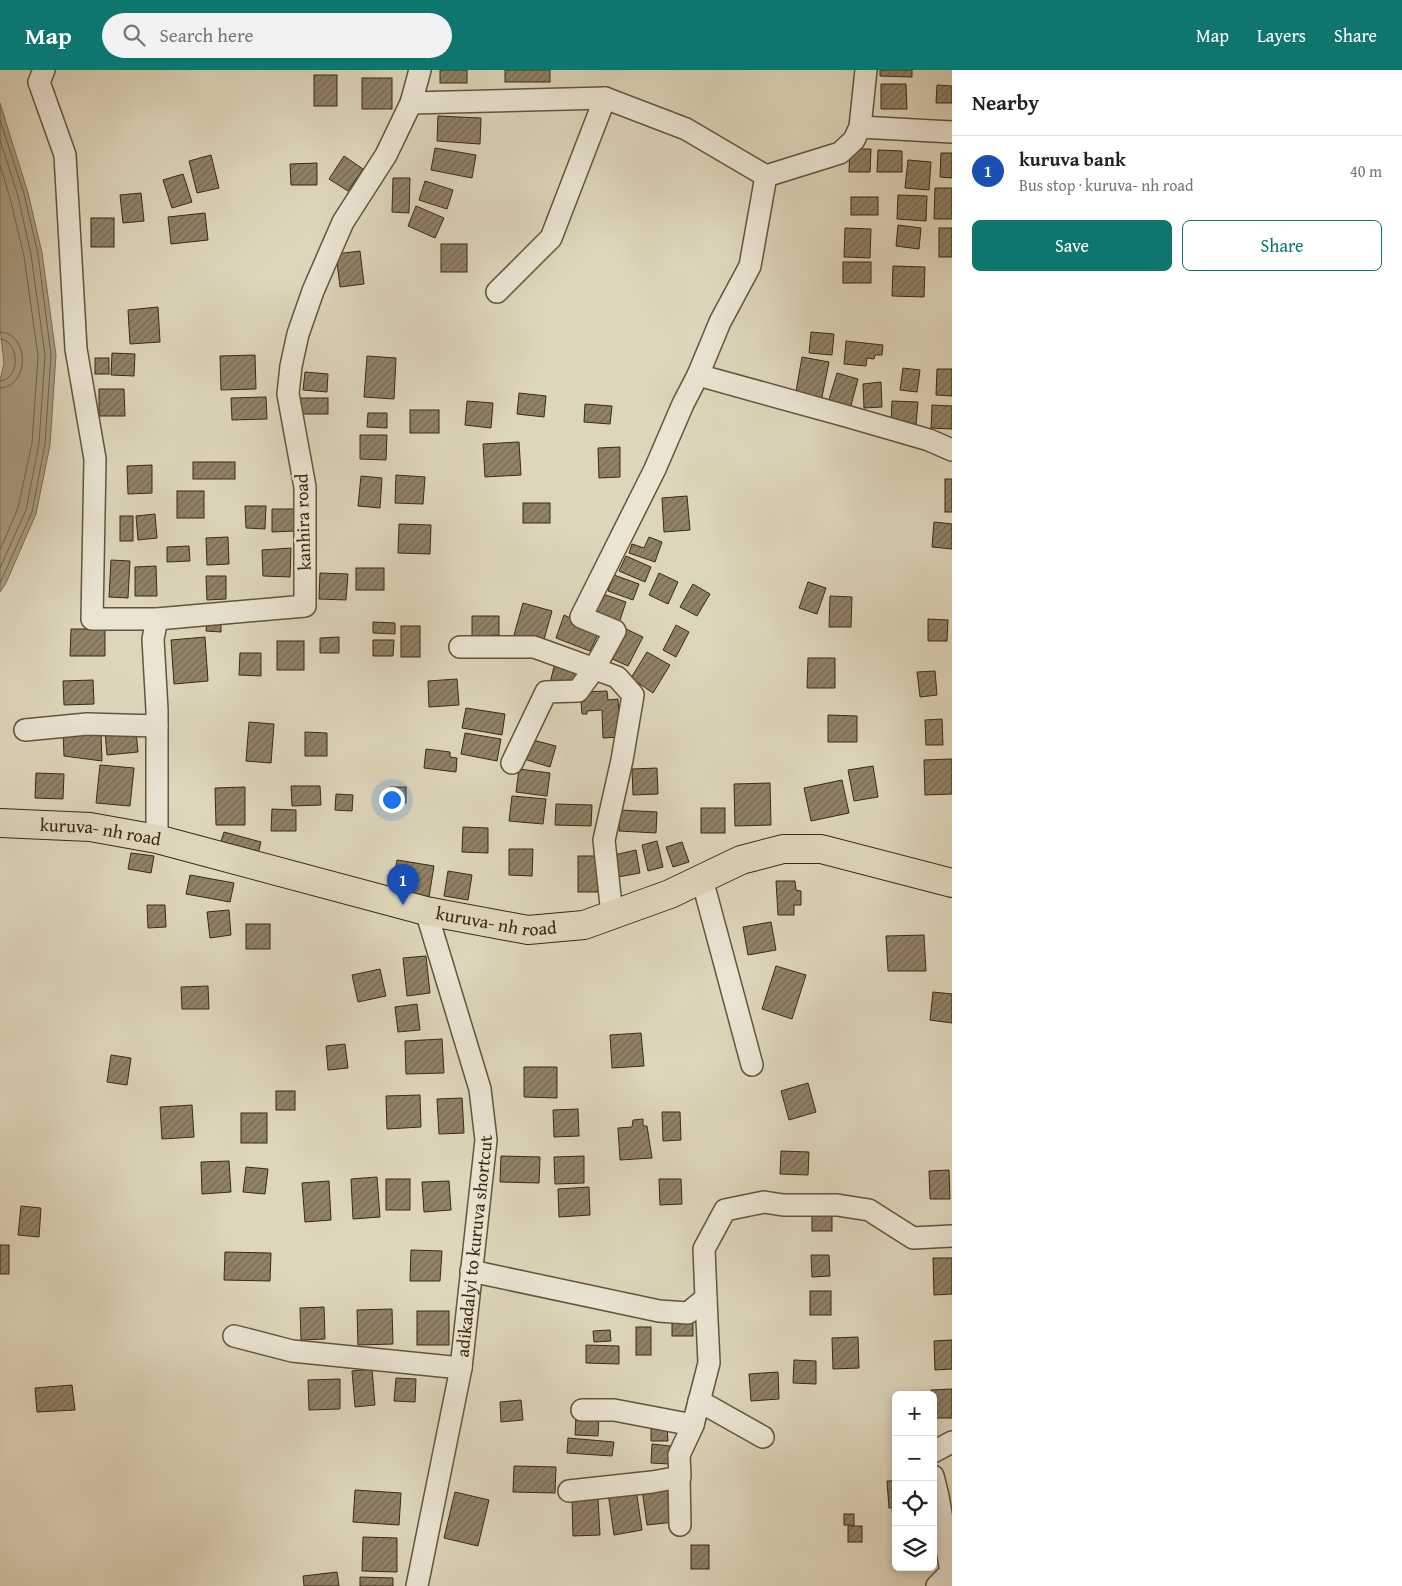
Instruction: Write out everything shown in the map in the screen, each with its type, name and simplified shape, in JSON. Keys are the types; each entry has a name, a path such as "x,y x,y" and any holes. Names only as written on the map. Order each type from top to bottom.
{"main road":[{"name":"kuruva- nh road","path":"0,823 90,827 158,839 426,910 528,930 584,925 670,894 741,860 783,849 821,849 952,883"}],"street":[{"path":"44,70 39,82 64,155 76,349 95,459 92,619 157,619 153,638 157,726 158,839"},
{"name":"kanhira road","path":"157,619 305,606 305,487 288,394 291,366 298,334 313,291 343,222 386,155 411,103 420,70"},
{"path":"411,103 605,98 686,129 766,176 840,153 854,140 860,127 866,70"},
{"path":"497,292 551,238 605,98"},
{"path":"860,127 952,132"},
{"path":"512,763 546,692 578,691 594,669 615,631 581,617 655,469 720,322 750,266 766,176"},
{"path":"698,375 929,440 952,450"},
{"path":"460,647 534,647 617,677 633,695 622,760 604,840 612,915"},
{"path":"25,730 87,724 157,726"},
{"path":"702,879 752,1065"},
{"name":"adikadalyi to kuruva shortcut","path":"417,1586 460,1368 486,1140 480,1089 426,910"},
{"path":"680,1526 679,1455 693,1425 709,1363 704,1249 725,1210 764,1202 783,1205 837,1205 869,1210 913,1238 952,1236"},
{"path":"471,1271 659,1311 688,1313 706,1298"},
{"path":"234,1336 292,1351 460,1368"},
{"path":"699,1401 763,1437"},
{"path":"582,1410 614,1410 693,1425"},
{"path":"937,1450 952,1442"},
{"path":"569,1491 652,1482 678,1477"},
{"path":"934,1481 951,1572 938,1586"}],"water":[{"path":"0,103 28,193 42,253 56,355 50,445 36,514 6,583 0,592 0,380 4,363 0,328"}],"building":[{"path":"440,70 467,70 467,83 440,83"},
{"path":"505,70 550,70 550,82 505,82"},
{"path":"880,70 912,70 912,77 880,76"},
{"path":"314,75 337,75 337,106 314,106"},
{"path":"362,78 392,78 392,109 362,109"},
{"path":"881,84 906,84 907,109 881,109"},
{"path":"937,85 952,86 952,103 936,103"},
{"path":"438,116 481,118 480,144 437,141"},
{"path":"435,148 476,155 472,178 431,170"},
{"path":"850,149 871,149 870,172 849,172"},
{"path":"878,150 902,151 902,172 877,172"},
{"path":"941,153 952,153 952,178 940,177"},
{"path":"211,155 219,188 197,193 189,161"},
{"path":"344,156 363,169 348,191 329,179"},
{"path":"908,160 931,162 929,190 905,188"},
{"path":"317,163 317,185 291,185 290,164"},
{"path":"183,174 192,202 172,208 163,180"},
{"path":"393,178 410,178 409,213 392,212"},
{"path":"425,181 453,190 447,209 419,200"},
{"path":"935,188 952,188 952,219 934,219"},
{"path":"141,193 144,221 123,223 120,195"},
{"path":"898,195 927,196 926,221 897,219"},
{"path":"851,197 878,197 878,215 851,215"},
{"path":"416,206 444,218 435,238 408,226"},
{"path":"205,213 208,240 171,244 168,217"},
{"path":"91,218 114,218 114,247 91,247"},
{"path":"898,225 921,228 919,249 896,246"},
{"path":"845,228 871,229 870,258 844,257"},
{"path":"939,228 952,228 952,257 939,257"},
{"path":"441,244 467,244 467,272 441,272"},
{"path":"360,251 364,284 340,287 336,254"},
{"path":"843,262 871,262 871,283 843,283"},
{"path":"893,266 925,267 924,297 892,296"},
{"path":"158,307 160,342 130,344 128,310"},
{"path":"811,332 834,334 832,355 809,353"},
{"path":"846,341 883,345 882,355 875,355 874,359 867,358 866,366 844,364"},
{"path":"112,353 135,354 134,376 111,375"},
{"path":"255,355 256,389 221,390 220,356"},
{"path":"367,356 396,358 394,399 364,397"},
{"path":"802,357 829,362 821,402 795,397"},
{"path":"95,358 109,358 109,374 95,374"},
{"path":"903,368 920,370 917,392 900,390"},
{"path":"937,369 952,369 952,396 936,395"},
{"path":"305,372 328,374 327,392 303,390"},
{"path":"837,373 858,379 850,409 828,403"},
{"path":"881,382 882,407 864,408 863,384"},
{"path":"99,389 124,389 125,416 99,416"},
{"path":"519,393 546,396 544,417 517,414"},
{"path":"266,397 267,419 232,420 231,398"},
{"path":"298,398 328,398 328,414 298,414"},
{"path":"467,401 493,403 491,428 465,425"},
{"path":"892,401 918,402 916,425 891,423"},
{"path":"585,404 612,406 610,424 584,422"},
{"path":"932,405 952,406 952,429 931,428"},
{"path":"410,410 439,410 439,433 410,433"},
{"path":"368,413 387,413 387,428 367,427"},
{"path":"360,435 387,435 386,460 360,459"},
{"path":"519,442 521,475 485,477 483,444"},
{"path":"620,447 620,477 599,478 598,448"},
{"path":"193,462 235,462 235,479 193,479"},
{"path":"152,465 152,493 128,494 127,466"},
{"path":"396,475 425,477 423,504 395,503"},
{"path":"361,476 382,478 380,508 358,506"},
{"path":"945,479 952,479 952,512 945,512"},
{"path":"177,491 204,491 204,518 177,518"},
{"path":"687,496 690,530 664,532 662,498"},
{"path":"523,503 550,503 550,523 523,523"},
{"path":"245,506 266,506 265,529 246,528"},
{"path":"272,509 294,509 294,531 272,532"},
{"path":"155,514 157,538 138,540 136,516"},
{"path":"120,516 133,516 133,541 120,541"},
{"path":"934,522 952,524 952,549 932,547"},
{"path":"399,524 431,525 430,554 398,553"},
{"path":"228,537 229,564 207,565 206,538"},
{"path":"649,537 662,542 655,562 629,553 632,544 644,548"},
{"path":"189,546 190,561 167,562 167,547"},
{"path":"291,548 290,577 263,576 262,550"},
{"path":"626,556 651,567 645,582 619,571"},
{"path":"111,560 130,561 128,598 109,597"},
{"path":"156,566 157,596 135,596 135,567"},
{"path":"356,568 384,568 384,590 356,590"},
{"path":"320,573 348,574 346,600 319,599"},
{"path":"659,573 678,582 668,604 649,595"},
{"path":"614,575 639,584 633,600 608,591"},
{"path":"206,576 226,576 226,599 207,600"},
{"path":"808,582 826,588 817,614 799,608"},
{"path":"693,584 710,594 697,616 680,607"},
{"path":"600,593 626,602 618,626 592,617"},
{"path":"830,596 852,597 851,627 829,627"},
{"path":"523,603 552,611 543,643 514,635"},
{"path":"564,615 599,632 590,651 556,638"},
{"path":"472,616 499,616 499,635 472,636"},
{"path":"928,619 948,620 947,641 928,641"},
{"path":"207,620 221,621 221,632 206,631"},
{"path":"373,622 395,623 395,634 373,633"},
{"path":"676,625 689,632 676,657 663,650"},
{"path":"401,626 420,626 420,657 401,657"},
{"path":"624,628 643,637 628,666 610,658"},
{"path":"71,629 105,629 105,656 70,656"},
{"path":"205,637 208,681 174,684 171,640"},
{"path":"339,637 339,653 320,653 320,638"},
{"path":"373,640 394,640 393,656 373,656"},
{"path":"277,641 304,641 304,670 277,670"},
{"path":"647,652 670,665 653,693 631,678"},
{"path":"240,653 261,653 261,676 239,675"},
{"path":"808,658 835,658 835,688 807,688"},
{"path":"555,663 579,669 574,689 550,683"},
{"path":"935,671 937,695 920,697 917,672"},
{"path":"457,679 459,705 429,707 428,681"},
{"path":"93,680 94,704 64,705 63,681"},
{"path":"607,691 608,700 618,699 620,737 603,738 602,710 587,711 587,714 582,714 581,701 585,701 584,692"},
{"path":"466,708 505,714 502,735 462,728"},
{"path":"828,715 857,716 857,742 828,742"},
{"path":"942,719 943,745 926,745 925,720"},
{"path":"249,722 274,724 271,763 246,761"},
{"path":"136,730 138,752 107,755 105,732"},
{"path":"63,732 101,734 102,761 64,756"},
{"path":"305,732 327,733 327,756 305,756"},
{"path":"465,733 501,739 497,761 461,754"},
{"path":"529,739 556,746 550,767 524,759"},
{"path":"426,749 450,752 450,757 457,758 456,772 424,768"},
{"path":"952,759 952,794 925,795 924,760"},
{"path":"100,765 134,768 130,806 96,803"},
{"path":"873,766 878,797 854,801 848,770"},
{"path":"657,768 658,794 633,795 632,769"},
{"path":"519,769 550,773 547,796 516,792"},
{"path":"36,773 64,774 63,799 35,798"},
{"path":"842,780 849,813 811,821 804,788"},
{"path":"770,783 771,825 735,826 734,784"},
{"path":"291,786 320,786 321,805 292,806"},
{"path":"245,787 245,825 216,825 215,788"},
{"path":"390,787 406,787 406,803 390,803"},
{"path":"336,794 353,795 352,811 335,810"},
{"path":"512,796 546,799 543,824 509,821"},
{"path":"556,804 592,805 591,826 555,825"},
{"path":"701,808 725,808 725,833 701,833"},
{"path":"272,809 296,810 296,831 271,831"},
{"path":"620,810 657,812 656,833 619,831"},
{"path":"463,827 488,828 488,853 462,852"},
{"path":"224,832 261,842 257,858 219,848"},
{"path":"657,841 663,867 648,871 642,845"},
{"path":"682,842 689,862 673,867 666,847"},
{"path":"509,849 533,849 532,876 509,875"},
{"path":"636,850 640,873 618,877 614,855"},
{"path":"131,853 154,856 151,873 128,869"},
{"path":"578,856 599,856 599,892 578,892"},
{"path":"397,860 434,866 429,897 392,890"},
{"path":"448,871 472,875 468,900 444,896"},
{"path":"190,875 234,883 230,902 186,894"},
{"path":"776,881 795,881 796,890 801,891 801,905 794,905 794,915 778,915"},
{"path":"147,905 165,905 166,927 148,928"},
{"path":"229,910 231,935 210,938 207,912"},
{"path":"771,922 776,950 748,955 743,927"},
{"path":"246,924 270,924 270,949 246,949"},
{"path":"924,935 926,971 888,971 886,936"},
{"path":"426,956 430,993 407,996 403,958"},
{"path":"776,966 806,975 792,1019 762,1009"},
{"path":"380,969 386,996 358,1002 352,975"},
{"path":"208,986 209,1009 182,1009 181,987"},
{"path":"933,992 952,994 952,1023 930,1020"},
{"path":"417,1004 420,1030 398,1032 395,1007"},
{"path":"641,1033 644,1066 612,1068 610,1035"},
{"path":"442,1039 444,1073 406,1074 405,1041"},
{"path":"345,1044 348,1068 328,1070 326,1046"},
{"path":"111,1055 131,1058 127,1085 107,1082"},
{"path":"524,1067 557,1067 557,1098 524,1097"},
{"path":"808,1083 816,1112 789,1120 781,1091"},
{"path":"276,1091 295,1091 295,1110 276,1110"},
{"path":"420,1095 421,1127 387,1129 386,1096"},
{"path":"462,1098 464,1133 439,1134 437,1099"},
{"path":"192,1105 194,1137 162,1139 160,1107"},
{"path":"578,1109 579,1136 554,1137 553,1110"},
{"path":"662,1112 680,1112 681,1140 663,1141"},
{"path":"241,1113 267,1113 267,1143 241,1143"},
{"path":"643,1119 643,1126 647,1126 652,1158 620,1160 618,1128 632,1127 633,1120"},
{"path":"781,1151 809,1152 808,1175 780,1174"},
{"path":"501,1156 540,1157 539,1183 500,1182"},
{"path":"584,1156 584,1183 555,1184 554,1157"},
{"path":"229,1161 231,1192 202,1194 201,1162"},
{"path":"246,1167 268,1169 265,1194 243,1192"},
{"path":"949,1170 950,1199 930,1199 929,1171"},
{"path":"377,1177 380,1217 353,1219 351,1179"},
{"path":"386,1179 410,1179 410,1210 386,1210"},
{"path":"659,1179 681,1179 682,1204 660,1205"},
{"path":"329,1181 331,1220 305,1222 302,1183"},
{"path":"449,1181 451,1210 424,1212 422,1182"},
{"path":"589,1187 590,1215 559,1217 558,1189"},
{"path":"21,1206 41,1208 39,1237 18,1235"},
{"path":"812,1212 832,1212 832,1231 812,1231"},
{"path":"0,1245 9,1245 9,1274 0,1274"},
{"path":"411,1250 442,1251 440,1281 410,1281"},
{"path":"225,1252 271,1253 270,1281 224,1280"},
{"path":"811,1255 829,1255 830,1276 812,1277"},
{"path":"933,1258 952,1258 952,1294 934,1295"},
{"path":"810,1291 831,1291 831,1315 810,1315"},
{"path":"324,1307 325,1339 301,1340 300,1308"},
{"path":"392,1309 393,1344 358,1345 357,1310"},
{"path":"417,1311 449,1311 449,1345 417,1345"},
{"path":"672,1320 693,1320 693,1336 672,1336"},
{"path":"636,1327 651,1327 651,1355 636,1355"},
{"path":"610,1330 611,1341 594,1342 593,1331"},
{"path":"858,1337 859,1368 833,1369 832,1338"},
{"path":"952,1340 952,1369 935,1370 934,1341"},
{"path":"586,1345 619,1346 619,1364 586,1363"},
{"path":"794,1360 816,1361 816,1384 793,1383"},
{"path":"372,1369 375,1405 355,1407 352,1371"},
{"path":"778,1372 779,1399 751,1401 749,1374"},
{"path":"396,1378 416,1379 415,1402 394,1401"},
{"path":"340,1379 340,1409 309,1410 308,1380"},
{"path":"72,1385 75,1410 37,1412 35,1388"},
{"path":"952,1389 952,1418 937,1418 937,1391 931,1390"},
{"path":"521,1400 523,1420 501,1422 500,1402"},
{"path":"576,1415 599,1416 598,1436 575,1435"},
{"path":"667,1427 668,1441 651,1441 651,1428"},
{"path":"568,1438 614,1442 612,1456 567,1453"},
{"path":"652,1444 670,1446 669,1464 651,1463"},
{"path":"514,1466 556,1467 555,1493 513,1492"},
{"path":"887,1481 892,1481 892,1508 889,1508"},
{"path":"668,1485 674,1522 647,1525 642,1489"},
{"path":"636,1489 642,1530 614,1535 608,1493"},
{"path":"355,1490 401,1493 399,1525 353,1522"},
{"path":"455,1492 489,1500 478,1546 444,1538"},
{"path":"572,1499 598,1499 600,1535 573,1536"},
{"path":"844,1514 854,1514 854,1525 844,1525"},
{"path":"848,1526 862,1526 862,1542 848,1542"},
{"path":"363,1537 397,1538 397,1572 362,1571"},
{"path":"691,1545 709,1545 709,1569 691,1569"},
{"path":"337,1572 339,1586 304,1586 303,1576"},
{"path":"360,1577 393,1578 393,1586 360,1586"}],"place":[{"name":"kuruva bank","path":"403,905"}]}
